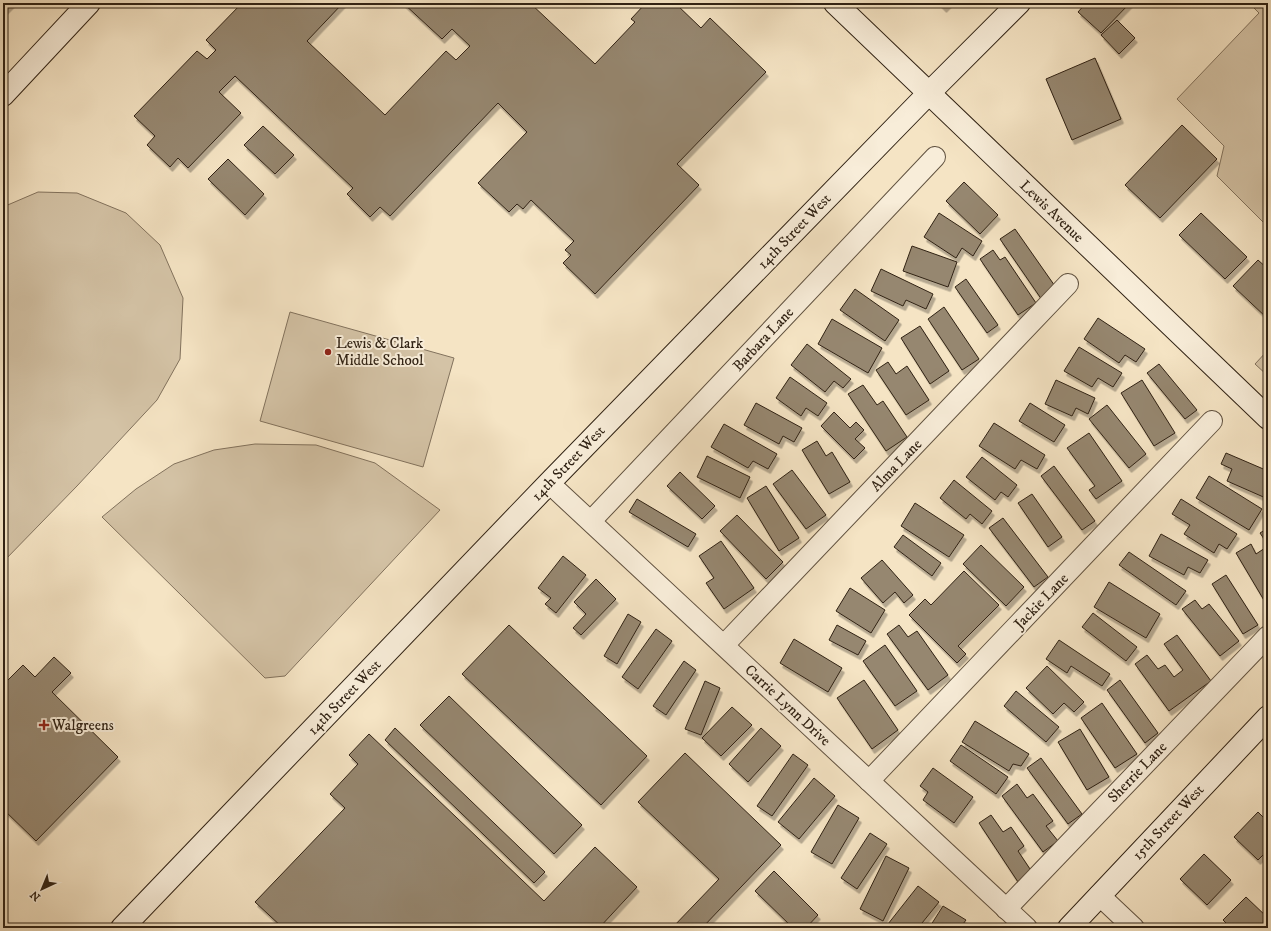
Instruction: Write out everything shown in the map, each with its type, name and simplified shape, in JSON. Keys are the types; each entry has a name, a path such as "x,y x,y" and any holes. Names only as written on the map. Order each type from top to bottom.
{"street":[{"path":"3,95 89,3"},
{"name":"Lewis Avenue","path":"835,3 1268,418"},
{"name":"14th Street West","path":"122,928 550,483 929,93 1019,3"},
{"name":"Barbara Lane","path":"591,521 935,157"},
{"name":"Alma Lane","path":"724,645 1068,284"},
{"name":"Jackie Lane","path":"869,781 1212,421"},
{"name":"Carrie Lynn Drive","path":"550,483 1027,928"},
{"name":"Sherrie Lane","path":"1006,909 1268,636"},
{"name":"15th Street West","path":"1068,928 1268,717"},
{"path":"1099,895 1134,928"}],"shaded area":[{"path":"1249,3 1268,3 1268,227 1217,176 1224,146 1177,99 1259,13"},
{"path":"38,192 77,193 126,213 160,245 183,298 180,359 157,400 77,486 3,562 3,207"},
{"path":"290,312 454,358 423,467 260,421"},
{"path":"1268,350 1268,376 1255,364"},
{"path":"255,444 316,445 375,463 440,510 285,676 265,678 102,517 136,489 174,464 214,450"}],"building":[{"path":"3,3 12,3 3,12"},
{"path":"242,3 343,3 307,41 385,115 446,51 456,60 470,46 452,29 442,39 403,3 530,3 595,64 635,22 631,19 645,4 649,8 654,3 675,3 701,28 710,18 766,72 677,164 699,185 595,294 563,263 571,255 565,250 574,241 531,200 523,209 517,204 509,212 478,183 527,132 498,103 390,216 380,207 370,217 347,194 353,188 235,76 219,92 241,113 188,168 178,158 170,167 147,145 155,136 134,116 197,51 207,59 216,50 206,40"},
{"path":"939,3 949,3 944,8"},
{"path":"1086,3 1130,3 1101,33 1078,12"},
{"path":"1117,20 1135,38 1119,54 1101,35"},
{"path":"1095,58 1121,119 1072,140 1046,79"},
{"path":"1182,125 1217,159 1160,218 1125,185"},
{"path":"263,126 294,155 275,174 244,145"},
{"path":"228,159 264,194 245,215 208,179"},
{"path":"964,182 998,215 980,234 946,201"},
{"path":"939,213 982,241 973,256 962,248 956,258 924,237"},
{"path":"1201,213 1247,257 1225,279 1179,235"},
{"path":"1015,229 1057,289 1042,300 1000,239"},
{"path":"912,246 957,262 948,287 903,271"},
{"path":"993,250 1000,260 1005,257 1036,303 1018,315 980,259"},
{"path":"1258,260 1268,269 1268,319 1233,286"},
{"path":"881,269 933,294 926,309 906,300 903,306 871,291"},
{"path":"966,279 998,325 987,333 955,287"},
{"path":"855,289 899,320 885,341 840,310"},
{"path":"944,307 979,359 962,370 928,319"},
{"path":"1098,318 1145,349 1136,362 1125,355 1119,363 1084,339"},
{"path":"832,319 882,348 868,373 818,344"},
{"path":"920,326 949,371 930,384 901,338"},
{"path":"807,344 851,379 843,388 834,381 825,392 791,365"},
{"path":"1079,347 1122,373 1113,387 1098,378 1092,387 1064,371"},
{"path":"888,362 896,374 907,366 929,400 906,415 876,370"},
{"path":"1159,364 1197,410 1185,419 1147,373"},
{"path":"790,377 827,403 818,416 806,408 801,416 776,398"},
{"path":"1056,380 1095,398 1088,414 1076,408 1072,416 1045,404"},
{"path":"1142,380 1175,433 1154,446 1121,393"},
{"path":"863,385 877,405 883,401 907,437 886,451 848,394"},
{"path":"756,403 802,428 794,442 783,436 779,444 744,425"},
{"path":"1030,403 1065,425 1054,442 1019,421"},
{"path":"1107,405 1146,454 1129,468 1089,419"},
{"path":"834,412 850,428 856,422 864,430 855,439 865,448 854,459 821,426"},
{"path":"994,423 1045,455 1037,469 1021,460 1015,469 979,446"},
{"path":"724,424 777,454 768,469 753,461 748,468 711,447"},
{"path":"1089,433 1122,481 1096,499 1089,490 1095,486 1067,448"},
{"path":"817,441 826,456 832,452 850,482 829,494 802,450"},
{"path":"1226,453 1268,471 1268,499 1227,481 1232,469 1221,464"},
{"path":"707,456 750,477 740,498 697,477"},
{"path":"982,457 1017,485 1008,497 1001,492 995,500 966,477"},
{"path":"1054,466 1095,521 1082,530 1041,476"},
{"path":"792,470 826,515 806,529 773,484"},
{"path":"680,472 715,506 702,519 667,486"},
{"path":"1209,476 1262,509 1249,530 1196,498"},
{"path":"954,480 992,511 982,524 970,514 966,519 940,498"},
{"path":"766,486 799,538 779,551 747,498"},
{"path":"1032,494 1062,537 1048,547 1018,503"},
{"path":"637,499 696,534 688,547 629,512"},
{"path":"1181,499 1237,534 1227,549 1219,544 1214,553 1184,534 1190,525 1172,514"},
{"path":"915,503 964,535 949,557 901,526"},
{"path":"737,515 783,562 766,579 720,531"},
{"path":"1003,518 1048,577 1034,587 989,528"},
{"path":"1268,528 1268,545 1260,533"},
{"path":"1161,534 1208,560 1200,573 1188,567 1184,575 1149,556"},
{"path":"903,535 941,563 932,576 894,547"},
{"path":"721,541 754,588 724,609 706,583 714,578 699,556"},
{"path":"1251,544 1256,554 1265,548 1268,554 1268,607 1236,553"},
{"path":"981,545 1024,587 1006,606 963,564"},
{"path":"1129,552 1186,591 1176,605 1119,565"},
{"path":"563,556 586,575 556,613 545,604 551,598 538,588"},
{"path":"882,560 913,595 904,603 895,592 883,603 861,578"},
{"path":"964,571 999,605 958,646 966,654 957,663 909,615 925,599 931,605"},
{"path":"1226,575 1258,625 1243,634 1212,584"},
{"path":"596,579 616,599 581,635 573,628 586,614 574,602"},
{"path":"1109,582 1160,614 1146,638 1094,607"},
{"path":"850,588 885,610 871,633 836,611"},
{"path":"1195,600 1202,609 1209,604 1239,641 1220,656 1182,609"},
{"path":"1093,613 1137,647 1126,661 1082,627"},
{"path":"628,614 641,622 617,664 604,656"},
{"path":"509,625 647,756 601,805 462,674"},
{"path":"837,625 866,641 858,655 829,640"},
{"path":"899,625 908,637 917,631 948,675 928,690 887,634"},
{"path":"656,629 672,641 638,689 622,677"},
{"path":"1177,635 1211,681 1169,711 1135,664 1147,655 1158,669 1165,665 1174,677 1183,670 1164,644"},
{"path":"794,639 842,668 828,692 780,663"},
{"path":"1059,640 1110,674 1102,686 1071,666 1067,673 1046,659"},
{"path":"885,645 917,691 895,706 863,661"},
{"name":"Walgreens","path":"54,657 71,673 52,692 118,757 36,841 3,809 3,685 23,665 35,677"},
{"path":"684,661 696,670 666,715 653,706"},
{"path":"1047,666 1084,702 1074,712 1064,703 1053,714 1026,688"},
{"path":"864,680 898,730 872,749 837,698"},
{"path":"1120,680 1158,733 1145,743 1107,690"},
{"path":"705,681 720,688 701,735 685,729"},
{"path":"1016,691 1059,727 1046,742 1004,706"},
{"path":"449,696 582,825 554,854 420,725"},
{"path":"1102,703 1137,754 1115,768 1081,718"},
{"path":"732,707 752,725 721,756 702,738"},
{"path":"975,721 1029,754 1021,766 1013,764 1009,771 962,742"},
{"path":"395,728 545,872 534,883 385,740"},
{"path":"761,728 781,746 748,782 729,764"},
{"path":"1080,729 1109,777 1087,790 1058,742"},
{"path":"369,734 544,901 595,847 637,887 599,928 283,928 255,902 345,808 330,794 358,764 349,755"},
{"path":"961,745 1008,777 996,794 950,761"},
{"path":"685,753 781,845 702,928 672,928 719,879 638,802"},
{"path":"793,754 808,765 772,816 757,806"},
{"path":"1041,758 1082,814 1068,824 1027,768"},
{"path":"933,768 973,797 954,823 923,800 928,792 920,786"},
{"path":"814,778 835,796 799,839 778,822"},
{"path":"1017,784 1027,798 1033,794 1053,821 1046,826 1058,841 1043,852 1002,796"},
{"path":"838,805 859,818 832,864 811,852"},
{"path":"1258,812 1268,822 1268,850 1258,860 1234,837"},
{"path":"991,815 1003,832 1011,827 1024,846 1018,851 1032,872 1018,882 979,823"},
{"path":"870,833 887,844 857,889 841,878"},
{"path":"1204,854 1231,880 1207,905 1180,879"},
{"path":"886,856 909,868 883,921 860,909"},
{"path":"774,871 818,915 806,928 793,928 755,891"},
{"path":"918,886 939,902 918,928 893,928 888,924"},
{"path":"1246,897 1268,918 1268,928 1231,928 1223,920"},
{"path":"943,906 966,920 960,928 929,928"}],"place":[{"name":"Lewis & Clark Middle School","path":"328,352"},
{"name":"Walgreens","path":"44,725"}]}
